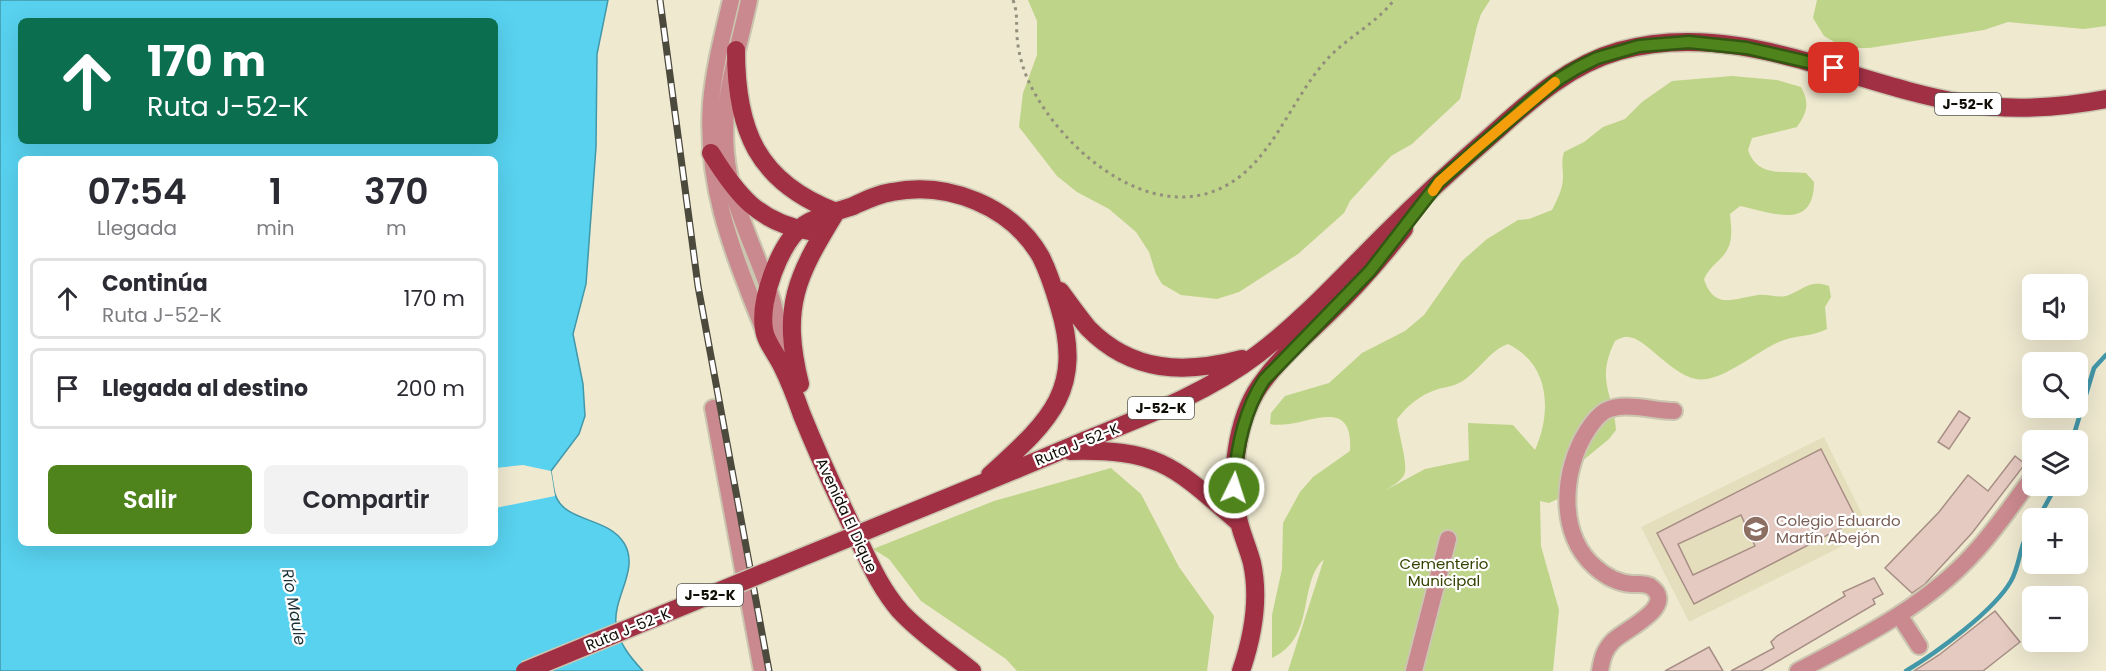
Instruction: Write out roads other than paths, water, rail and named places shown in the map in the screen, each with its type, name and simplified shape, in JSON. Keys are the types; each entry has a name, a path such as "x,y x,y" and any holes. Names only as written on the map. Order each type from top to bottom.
{"main road":[{"name":"Ruta J-52-K","path":"525,671 1059,452 1203,389 1258,354 1302,318 1439,182 1559,79 1597,58 1651,45 1689,42 1747,48 1807,61 1941,99 1985,106 2036,108 2106,99"},
{"path":"736,50 738,100 755,148 771,169 790,187 836,212"},
{"path":"711,153 732,187 757,210 784,225 824,232"},
{"path":"1241,671 1252,634 1256,589 1252,563 1237,521 1234,488 1237,451 1248,410 1256,391 1273,369 1381,257 1439,182"},
{"path":"764,330 768,285 786,247 799,229 816,218 872,197 907,189 943,191 960,195 991,208 1018,229 1040,256 1053,283 1068,338 1068,362 1064,386 1058,401 1042,426 980,484"},
{"path":"812,439 795,362 791,327 800,277 806,261 836,212"},
{"path":"1053,283 1095,334 1113,348 1141,362 1187,369 1217,365 1258,354"},
{"name":"Avenida El Dique","path":"764,330 784,369 845,513 886,594 920,630 972,671"},
{"path":"1059,452 1108,450 1140,455 1157,461 1188,478 1237,521"}],"street":[{"path":"731,0 711,101 711,153 717,197 725,228 764,330"},
{"path":"749,0 727,93 724,124 726,155 745,233 768,285 783,351 784,369"},
{"path":"1600,671 1602,657 1611,643 1654,612 1658,597 1650,586 1612,579 1586,558 1571,524 1567,497 1570,467 1582,439 1600,414 1616,407 1674,411"},
{"path":"713,408 762,671"},
{"path":"1801,670 1899,615 1951,576 1974,554 2022,491"},
{"path":"1414,671 1448,539"},
{"path":"1899,615 1919,646"}],"water":[{"name":"Río Maule","path":"0,0 608,0 597,54 596,147 586,284 573,334 583,384 585,416 579,434 551,471 555,494 567,510 607,528 617,534 624,543 629,563 616,614 617,631 622,644 643,671 0,671"}],"waterway":[{"path":"2075,430 2094,368 2106,355"},
{"path":"2044,508 2051,496"},
{"path":"1906,671 1933,654 1992,605 2011,581 2022,548"}],"railway":[{"path":"660,0 698,286 769,671"}],"place":[{"name":"Colegio Eduardo Martín Abejón","path":"1756,529"}],"park label":[{"name":"Cementerio Municipal","path":"1444,572"}]}
